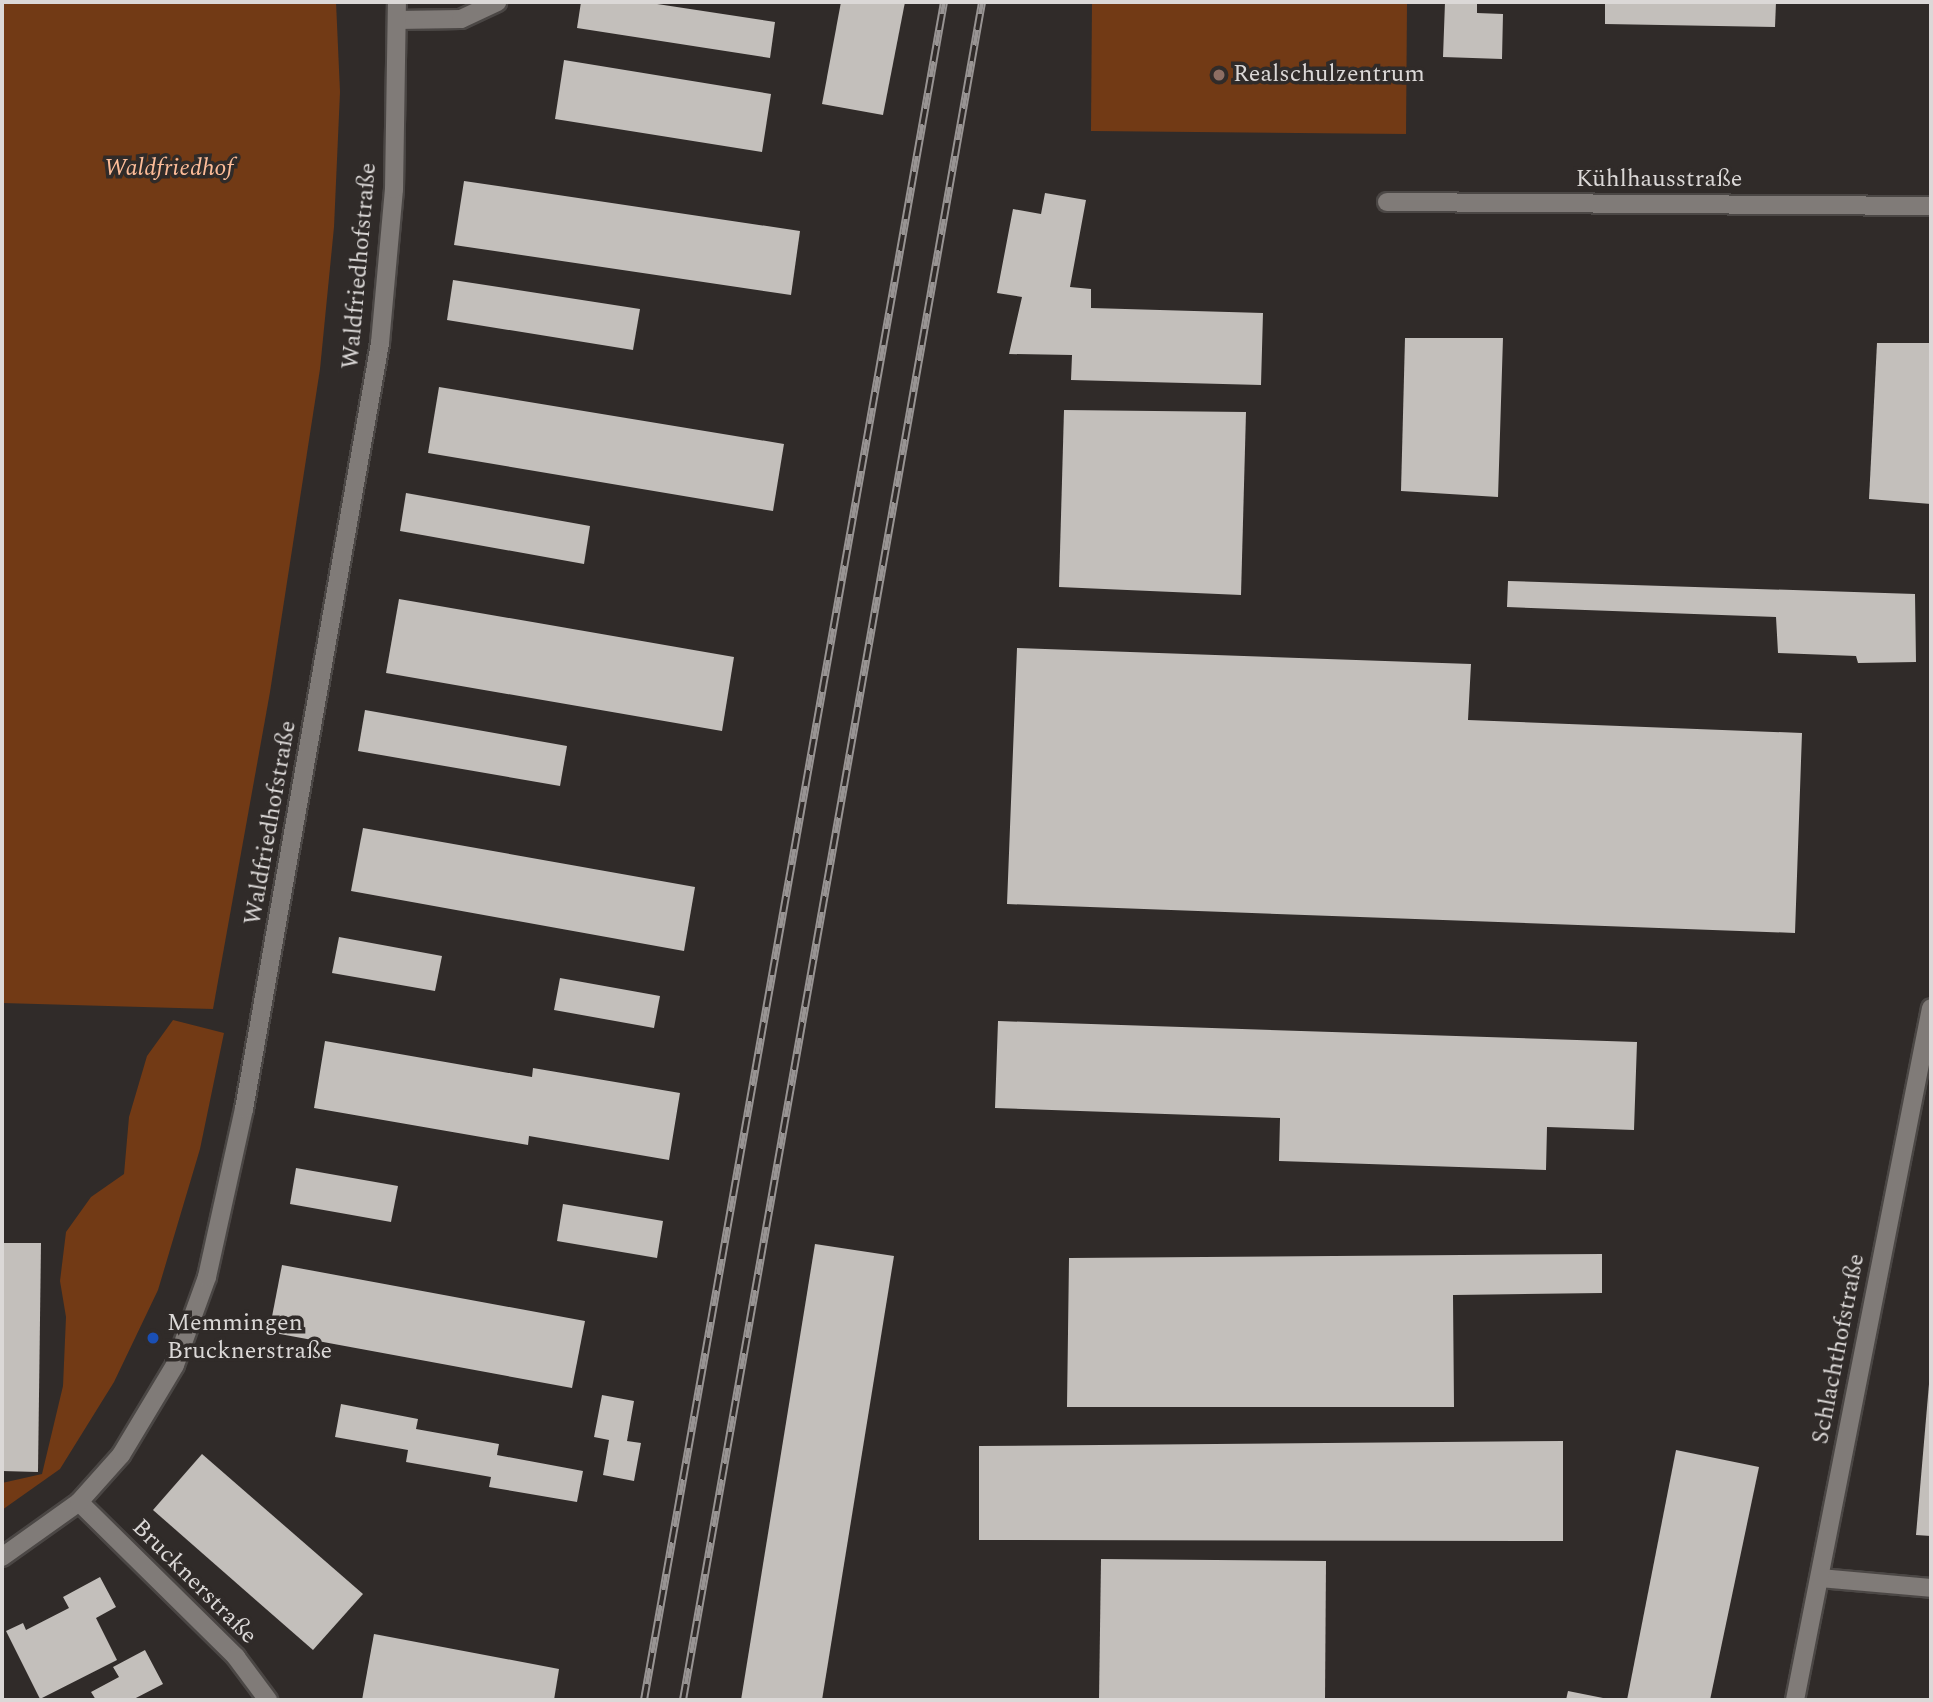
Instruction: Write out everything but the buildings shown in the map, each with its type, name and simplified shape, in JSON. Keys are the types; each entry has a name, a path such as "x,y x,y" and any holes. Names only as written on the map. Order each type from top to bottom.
{"street":[{"name":"Waldfriedhofstraße","path":"2,1557 79,1503 121,1455 175,1364 207,1277 228,1195 380,343 392,240 397,2"},
{"path":"397,20 461,19 497,2"},
{"name":"Kühlhausstraße","path":"1387,202 1931,206"},
{"name":"Schlachthofstraße","path":"1795,1700 1931,1008"},
{"name":"Brucknerstraße","path":"79,1503 236,1657 268,1700"},
{"path":"1820,1578 1931,1588"}],"green space":[{"name":"Waldfriedhof","path":"2,2 336,2 340,92 334,227 320,369 270,692 213,1009 2,1003"},
{"name":"Realschulzentrum","path":"1092,2 1407,2 1406,134 1091,131"},
{"path":"173,1020 224,1033 200,1149 158,1290 114,1382 60,1469 2,1510 2,1483 42,1474 63,1386 66,1317 60,1281 66,1232 91,1197 124,1174 129,1117 147,1056"}],"railway":[{"path":"644,1700 944,2"},
{"path":"683,1700 982,2"}],"place":[{"name":"Realschulzentrum","path":"1219,75"},
{"name":"Memmingen Brucknerstraße","path":"153,1338"}]}
